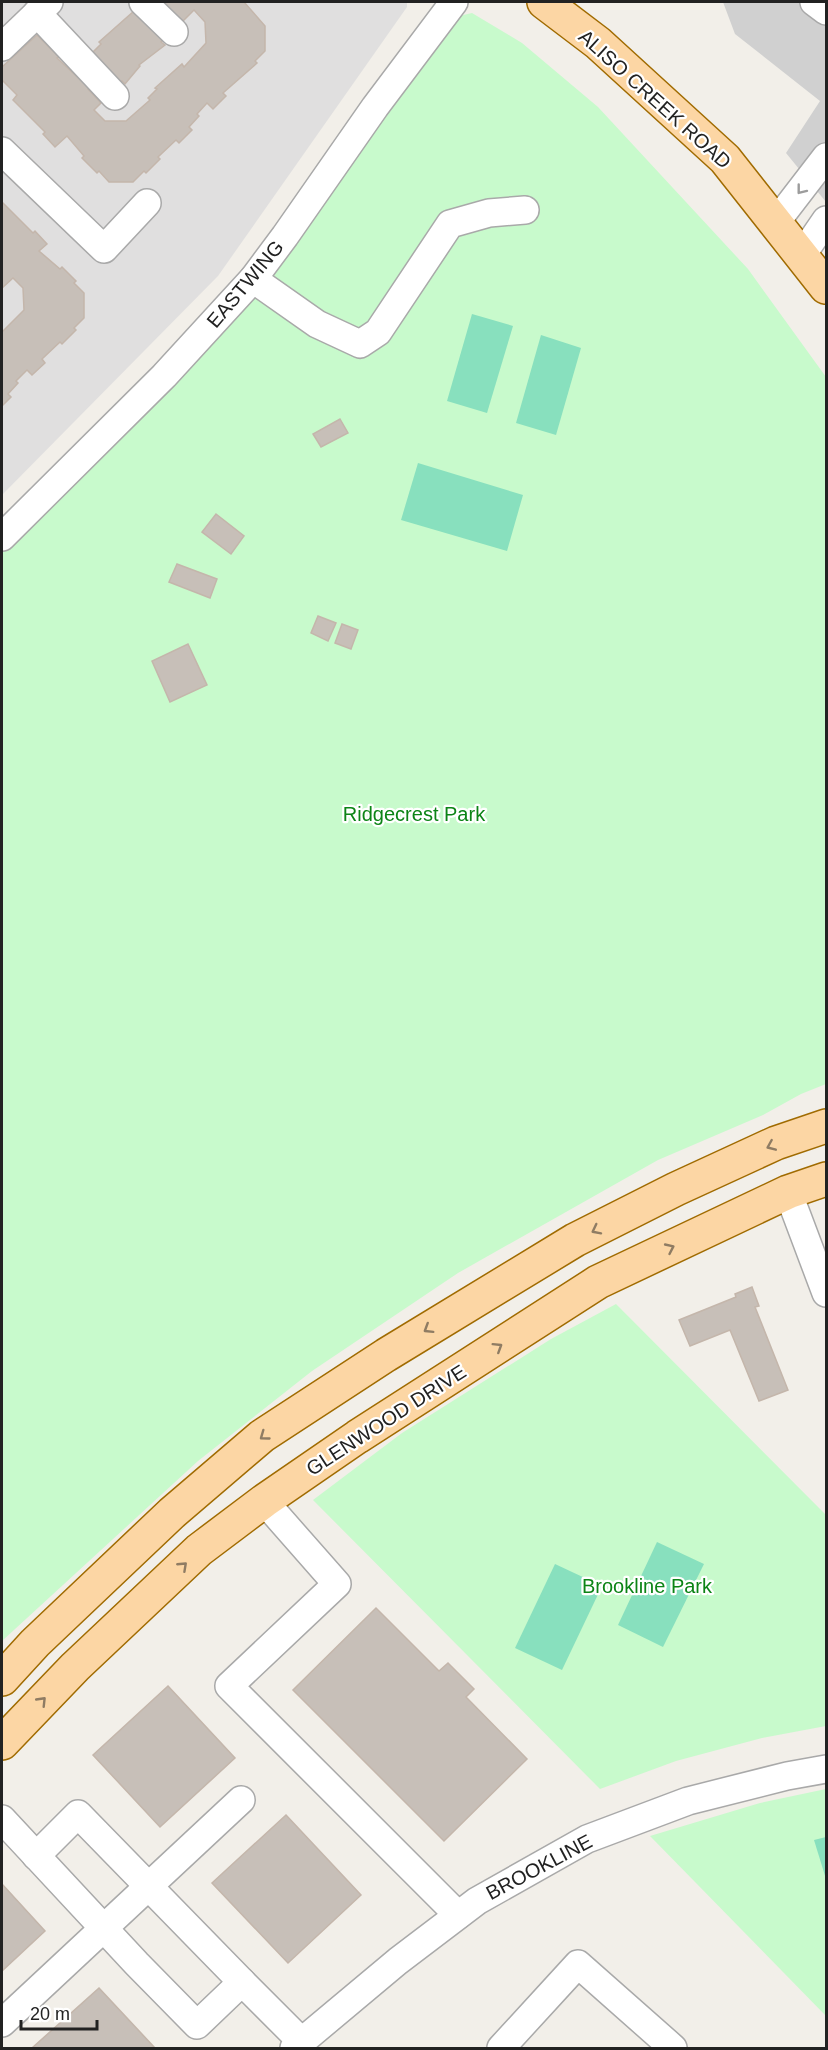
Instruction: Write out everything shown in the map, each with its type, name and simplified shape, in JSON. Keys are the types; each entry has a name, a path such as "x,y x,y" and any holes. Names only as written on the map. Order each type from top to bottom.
{"main road":[{"name":"ALISO CREEK ROAD","path":"544,2 598,43 725,159 826,288"},
{"path":"2,1679 35,1643 172,1514 262,1436 386,1355 575,1240 676,1189 766,1148 826,1126"},
{"name":"GLENWOOD DRIVE","path":"2,1743 75,1667 199,1550 264,1501 357,1437 598,1282 788,1192 826,1179"}],"street":[{"path":"143,2 174,32"},
{"name":"EASTWING","path":"2,537 164,376 253,279 375,107 454,2"},
{"path":"814,2 826,11"},
{"path":"2,47 43,7 116,96"},
{"path":"2,151 104,249 147,203"},
{"path":"776,222 826,158"},
{"path":"253,279 317,324 360,344 378,332 450,224 489,213 525,210"},
{"path":"802,255 826,220"},
{"path":"788,1192 826,1293"},
{"path":"264,1501 337,1584 229,1686 458,1915"},
{"name":"BROOKLINE","path":"298,2045 398,1961 477,1901 587,1839 688,1801 787,1776 826,1769"},
{"path":"2,2024 241,1800"},
{"path":"36,1856 78,1814 242,1982 298,2045"},
{"path":"2,1819 197,2025 242,1982"},
{"path":"501,2049 578,1964 673,2049"}],"shaded area":[{"path":"2,2 407,2 407,7 218,276 2,495"},
{"path":"723,2 826,2 826,202 786,153 820,101 735,34"}],"green space":[{"name":"Ridgecrest Park","path":"472,13 522,43 598,107 748,269 826,377 826,1084 801,1094 763,1115 658,1160 458,1273 312,1371 198,1461 2,1641 2,544 164,382 438,21"},
{"path":"472,314 513,326 487,413 447,401"},
{"path":"541,335 581,348 556,435 516,423"},
{"path":"418,463 523,495 507,551 401,520"},
{"name":"Brookline Park","path":"616,1304 826,1515 826,1726 762,1738 676,1761 600,1789 313,1500 402,1433 551,1339"},
{"path":"657,1542 704,1564 663,1647 618,1625"},
{"path":"555,1564 602,1586 562,1670 515,1648"},
{"path":"826,1789 826,2016 650,1836 760,1803"},
{"path":"826,1837 826,1879 814,1840"}],"building":[{"path":"160,2 244,2 265,26 265,51 255,61 257,63 223,93 226,96 213,109 207,103 189,127 192,130 179,143 176,140 158,157 160,159 146,173 144,171 133,182 109,182 82,158 84,156 67,136 55,147 43,134 45,132 13,100 17,95 2,80 2,67 37,35 101,103 94,110 105,121 126,121 150,100 148,98 157,89 155,88 182,64 184,67 206,43 205,22 194,10 183,21"},
{"path":"134,11 163,40 161,42 165,45 139,65 125,84 120,82 92,53 101,44 99,42"},
{"path":"2,202 47,244 39,251 60,269 62,267 76,281 74,283 84,293 84,318 62,344 60,342 42,359 45,363 32,375 27,370 16,381 18,383 8,394 11,397 2,406 2,332 24,310 23,288 13,278 2,288"},
{"path":"340,419 348,433 321,447 313,434"},
{"path":"216,514 244,536 231,554 202,532"},
{"path":"177,564 217,579 210,598 169,582"},
{"path":"318,616 336,623 328,641 311,633"},
{"path":"342,624 358,630 351,649 335,643"},
{"path":"188,644 207,685 170,702 152,661"},
{"path":"752,1287 759,1306 755,1307 788,1390 759,1401 730,1330 690,1346 679,1320 736,1297 735,1294"},
{"path":"376,1608 439,1671 448,1663 474,1689 466,1697 527,1759 444,1841 293,1690"},
{"path":"168,1686 235,1758 160,1827 93,1755"},
{"path":"286,1815 361,1895 288,1963 212,1883"},
{"path":"2,1884 45,1931 2,1971"},
{"path":"99,1988 155,2048 32,2048"}]}
